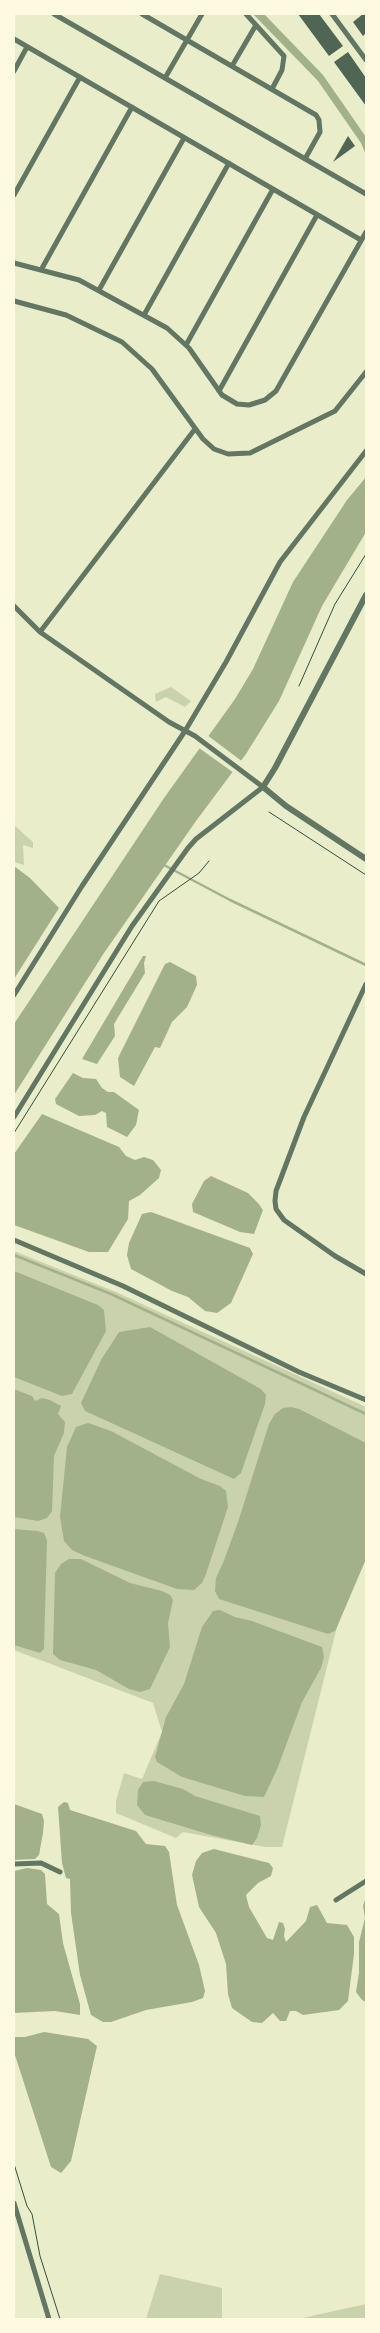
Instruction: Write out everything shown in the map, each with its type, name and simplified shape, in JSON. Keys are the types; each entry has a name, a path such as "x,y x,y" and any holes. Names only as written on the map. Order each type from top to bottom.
{"street":[{"path":"54,14 366,194"},
{"path":"142,14 311,111 319,120 320,132 305,159"},
{"path":"164,78 202,14"},
{"path":"246,14 284,56 282,70 272,89"},
{"path":"332,14 366,60"},
{"path":"232,66 256,24"},
{"path":"14,39 362,240"},
{"path":"14,71 27,46"},
{"path":"14,195 80,77"},
{"path":"41,270 132,107"},
{"path":"99,290 184,138"},
{"path":"144,315 229,163"},
{"path":"186,345 273,189"},
{"path":"219,391 317,215"},
{"path":"14,263 79,280 172,331 186,345 219,391 232,402 243,405 260,403 276,391 366,232"},
{"path":"14,301 73,318 122,342 152,369 208,445 221,452 236,455 250,453 335,411 366,372"},
{"path":"40,632 195,429"},
{"path":"14,995 82,886 185,731 226,662 280,562 366,451"},
{"path":"14,1117 132,926 173,869 196,839 263,787 280,759 366,595"},
{"path":"14,606 40,632 169,722 195,736 254,779 286,806 366,859"},
{"path":"366,984 304,1116 276,1191 275,1201 276,1209 284,1220 335,1256 366,1274"},
{"path":"14,1240 123,1286 290,1368 366,1400"},
{"path":"14,1864 41,1864 60,1872"},
{"path":"336,1900 366,1881"},
{"path":"14,2204 49,2319"}],"path":[{"path":"299,686 335,604 366,554"},
{"path":"269,812 366,875"},
{"path":"14,1133 159,901 201,871 209,861"},
{"path":"14,2164 27,2206 32,2214 40,2256 60,2319"}],"shaded area":[{"path":"253,14 264,14 323,75 366,137 366,155 361,143 318,81"},
{"path":"366,477 366,532 322,606 279,701 246,754 196,821 104,953 14,1095 14,1024 164,798 235,699 253,669 293,582 347,500"},
{"path":"171,687 191,701 185,707 166,697 156,702 155,694"},
{"path":"14,825 33,842 33,848 23,845 24,865 14,862"},
{"path":"14,866 30,878 59,908 14,979"},
{"path":"143,956 146,956 144,963 145,973 114,1024 115,1036 97,1064 82,1059"},
{"path":"170,962 196,976 197,985 187,1007 172,1022 160,1048 155,1047 134,1086 120,1077 118,1058 165,964"},
{"path":"73,1073 83,1078 96,1079 102,1088 108,1092 114,1092 139,1110 136,1125 127,1137 107,1127 106,1113 102,1111 95,1115 79,1116 56,1104 55,1099"},
{"path":"42,1114 119,1147 126,1156 135,1160 144,1157 153,1160 161,1170 159,1178 140,1195 129,1201 128,1219 108,1252 89,1252 14,1225 14,1154"},
{"path":"211,1176 248,1193 258,1203 263,1210 254,1234 240,1232 193,1212 192,1204 204,1181"},
{"path":"151,1212 250,1248 253,1254 231,1303 217,1313 205,1311 188,1297 172,1291 131,1269 127,1255 129,1243 142,1214"},
{"path":"14,1251 116,1292 366,1407 366,1555 337,1627 282,1847 265,1847 183,1832 176,1838 116,1813 116,1801 124,1773 142,1779 162,1732 153,1703 14,1650"},
{"path":"14,1271 98,1305 104,1310 106,1331 72,1394 62,1396 14,1377"},
{"path":"150,1327 261,1389 266,1395 265,1404 241,1473 234,1479 85,1411 81,1403 101,1360 119,1332"},
{"path":"14,1389 32,1396 35,1401 42,1398 61,1406 58,1414 65,1422 64,1433 54,1456 52,1511 47,1518 38,1521 14,1517"},
{"path":"283,1408 299,1409 366,1443 366,1559 335,1631 328,1634 219,1599 215,1591 216,1578 238,1522 269,1424 275,1414"},
{"path":"88,1423 111,1431 201,1479 220,1486 226,1491 228,1507 206,1574 202,1583 194,1590 177,1589 85,1556 72,1550 64,1541 60,1517 67,1447 76,1427"},
{"path":"14,1529 44,1533 47,1540 44,1649 40,1653 14,1645"},
{"path":"69,1559 81,1559 130,1583 162,1591 170,1595 173,1600 168,1623 170,1647 150,1689 140,1692 129,1689 96,1670 60,1660 53,1654 55,1573 61,1564"},
{"path":"220,1610 322,1647 324,1657 321,1668 302,1702 278,1767 264,1797 245,1796 182,1777 157,1762 155,1757 166,1717 184,1684 202,1627 213,1611"},
{"path":"154,1781 260,1816 261,1825 257,1838 252,1845 145,1815 137,1805 138,1790 143,1782"},
{"path":"64,1802 68,1803 70,1810 136,1831 146,1844 165,1846 169,1852 177,1905 199,1965 205,1991 203,1998 192,2002 146,2010 111,2022 103,2022 91,2015 80,1975 71,1913 70,1879 66,1878 62,1863 58,1807"},
{"path":"14,1804 42,1814 44,1821 43,1833 39,1855 35,1859 14,1860"},
{"path":"214,1849 269,1863 273,1868 271,1876 258,1883 246,1895 249,1907 267,1938 273,1940 279,1922 283,1923 286,1942 306,1921 310,1907 317,1905 327,1923 347,1925 354,1937 354,1954 348,2001 339,2010 303,2015 296,2011 290,2011 286,2021 280,2021 273,2013 262,2023 252,2022 232,2008 228,1994 226,1964 216,1933 199,1907 192,1875 196,1861 202,1853"},
{"path":"27,1868 41,1870 45,1874 47,1904 59,1914 63,1943 80,2004 80,2015 55,2011 14,2013 14,1871"},
{"path":"366,1897 366,2002 356,1992 359,1973 359,1942 365,1918 363,1906"},
{"path":"44,2032 88,2039 97,2046 71,2161 61,2173 51,2167 14,2052 14,2037 25,2037"},
{"path":"160,2274 222,2288 222,2319 146,2319"},
{"path":"366,2304 366,2319 298,2319"}],"pier":[{"path":"207,735 243,762 234,773 199,748"}],"building":[{"path":"298,14 319,14 343,46 329,56"},
{"path":"363,14 366,14 366,33 363,36 353,22"},
{"path":"348,52 366,78 366,106 334,62"},
{"path":"348,136 355,146 333,162"}],"waterway":[{"path":"164,865 230,900 366,965"},
{"path":"14,1255 111,1294 366,1414"}]}
